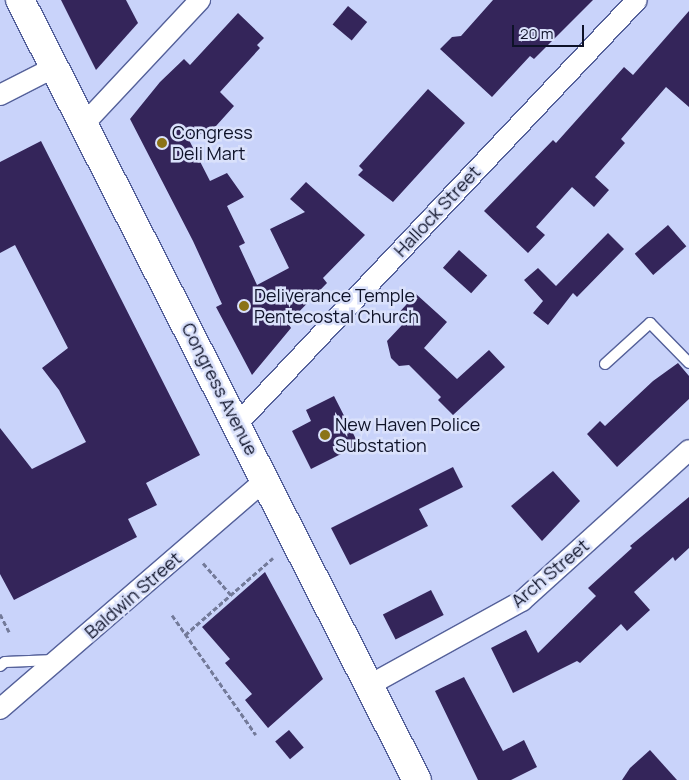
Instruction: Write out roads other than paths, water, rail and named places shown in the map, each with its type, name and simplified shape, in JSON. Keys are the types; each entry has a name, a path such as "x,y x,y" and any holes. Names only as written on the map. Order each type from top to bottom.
{"main road":[{"name":"Congress Avenue","path":"20,0 238,423 368,686 417,780"}],"street":[{"path":"84,124 200,0"},
{"name":"Hallock Street","path":"238,423 637,0"},
{"path":"0,95 55,67"},
{"name":"Arch Street","path":"368,686 522,601 689,450"},
{"name":"Baldwin Street","path":"0,709 265,480"}],"lane":[{"path":"605,364 650,324 689,363"},
{"path":"0,666 5,662 58,660"}],"place":[{"name":"Congress Deli Mart","path":"162,143"},
{"name":"Deliverance Temple Pentecostal Church","path":"244,306"},
{"name":"New Haven Police Substation","path":"325,435"}]}
